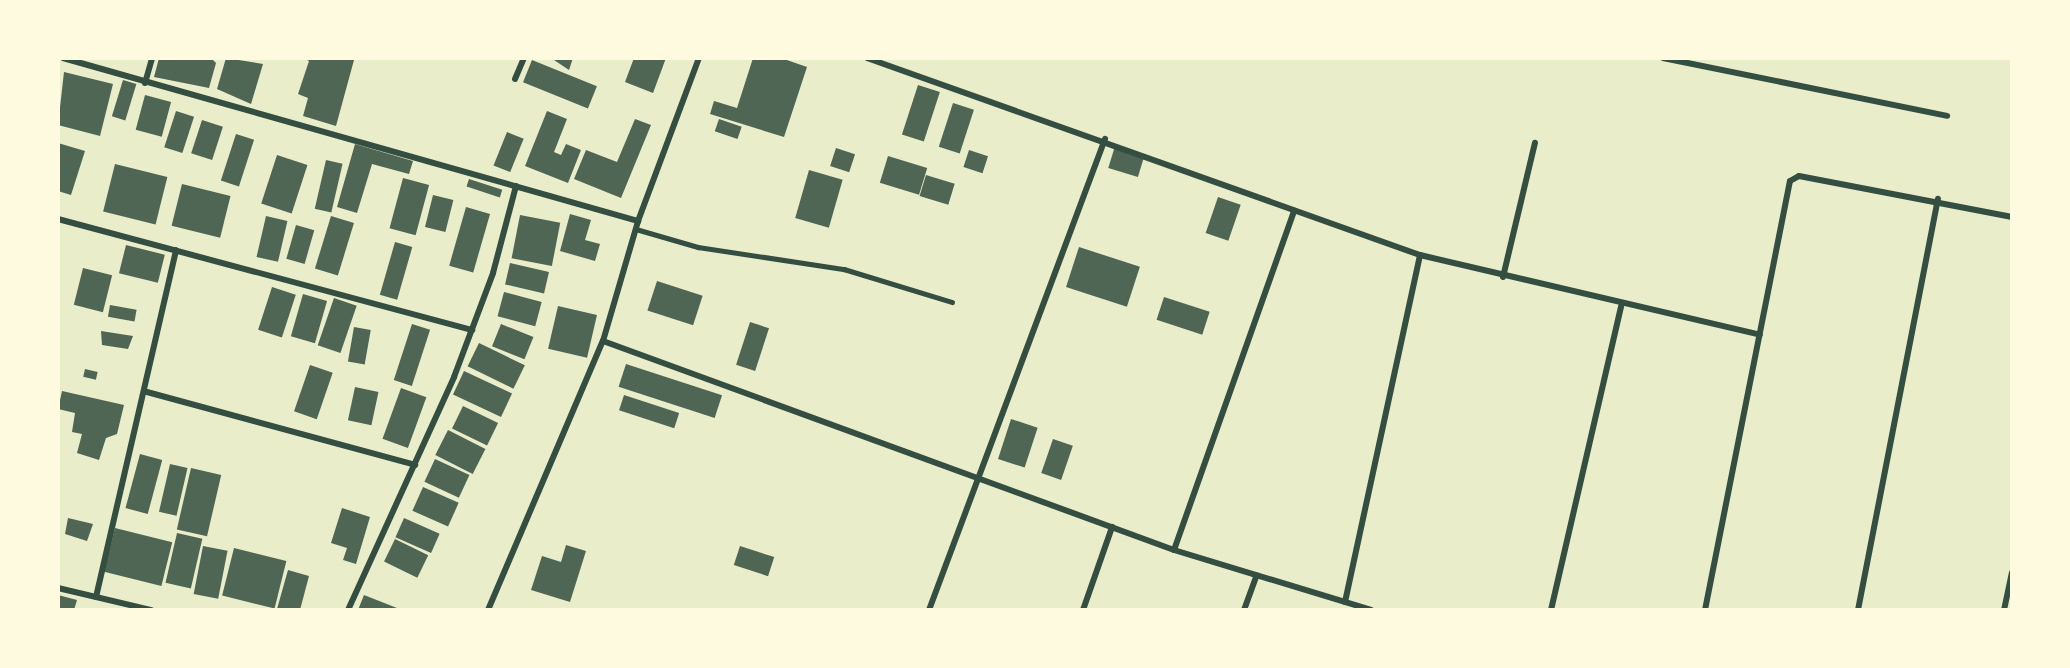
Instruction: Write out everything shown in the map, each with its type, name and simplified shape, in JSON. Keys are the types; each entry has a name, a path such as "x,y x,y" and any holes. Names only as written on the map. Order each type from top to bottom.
{"street":[{"path":"63,58 638,221"},
{"path":"145,83 152,58"},
{"path":"515,78 524,58"},
{"path":"488,609 603,340 638,221 699,58"},
{"path":"867,58 1105,139 1294,211 1420,255 1621,306 1760,334"},
{"path":"1664,59 1947,116"},
{"path":"929,609 1105,139"},
{"path":"1503,277 1535,143"},
{"path":"1705,609 1794,176 1938,199 2012,217"},
{"path":"348,609 415,465 472,330 516,186"},
{"path":"1858,609 1938,199"},
{"path":"1174,550 1294,211"},
{"path":"58,219 472,330"},
{"path":"96,597 147,392 176,250"},
{"path":"1345,602 1420,255"},
{"path":"1551,609 1621,306"},
{"path":"603,340 979,475 1174,550 1371,609"},
{"path":"147,392 415,465"},
{"path":"1083,609 1112,527"},
{"path":"2004,609 2012,573"},
{"path":"1244,609 1257,575"},
{"path":"58,588 152,609"}],"lane":[{"path":"636,229 698,247 844,269 952,302"}],"building":[{"path":"159,58 211,58 216,63 209,88 154,77"},
{"path":"226,58 263,64 251,104 217,89"},
{"path":"303,58 354,60 336,126 303,116 308,98 298,94 309,61"},
{"path":"551,58 573,58 569,70"},
{"path":"634,58 666,58 653,93 625,82"},
{"path":"753,58 781,58 807,67 784,137 710,114 714,101 737,108"},
{"path":"532,60 597,86 588,108 523,82"},
{"path":"64,72 113,84 100,136 58,125"},
{"path":"123,80 136,84 125,120 112,116"},
{"path":"918,85 940,92 924,142 902,134"},
{"path":"145,95 171,102 162,137 136,130"},
{"path":"953,103 974,110 960,154 939,147"},
{"path":"176,111 194,117 182,153 164,147"},
{"path":"547,111 567,119 554,152 561,155 566,144 581,150 568,183 525,166"},
{"path":"635,119 651,125 621,198 574,179 586,150 617,162"},
{"path":"719,119 742,127 737,139 715,131"},
{"path":"202,120 223,127 212,160 191,153"},
{"path":"507,132 524,139 510,172 494,165"},
{"path":"236,134 254,140 239,186 221,181"},
{"path":"58,143 85,151 71,195 58,191"},
{"path":"355,144 413,161 409,174 372,164 357,213 337,207"},
{"path":"1115,146 1145,155 1138,177 1108,168"},
{"path":"836,148 855,154 849,172 830,166"},
{"path":"969,150 988,156 982,173 963,167"},
{"path":"277,155 307,165 292,213 261,204"},
{"path":"888,156 927,168 919,195 880,183"},
{"path":"326,160 343,164 331,213 315,209"},
{"path":"115,164 167,177 156,225 103,212"},
{"path":"809,170 843,180 829,228 795,218"},
{"path":"926,175 955,184 948,205 920,196"},
{"path":"403,178 429,185 416,235 390,228"},
{"path":"469,179 502,190 500,197 467,187"},
{"path":"182,184 231,196 220,238 172,226"},
{"path":"433,195 453,200 445,232 425,227"},
{"path":"1218,197 1241,205 1228,241 1206,233"},
{"path":"466,207 490,214 473,273 449,266"},
{"path":"570,214 591,220 585,240 600,244 595,261 560,251"},
{"path":"520,215 560,223 552,266 512,258"},
{"path":"266,216 287,221 278,262 257,257"},
{"path":"331,216 354,223 338,276 315,269"},
{"path":"296,225 314,230 305,264 286,259"},
{"path":"395,242 412,247 397,300 380,295"},
{"path":"126,245 165,255 158,283 119,273"},
{"path":"1079,247 1140,267 1127,307 1066,287"},
{"path":"510,263 549,272 544,293 505,284"},
{"path":"83,268 112,275 103,312 74,305"},
{"path":"657,281 703,296 693,325 647,310"},
{"path":"272,287 296,295 282,338 258,330"},
{"path":"504,292 542,302 535,326 498,316"},
{"path":"303,294 327,301 315,343 291,336"},
{"path":"1164,297 1210,312 1202,335 1157,320"},
{"path":"334,298 357,306 340,353 318,345"},
{"path":"110,305 137,310 135,322 108,317"},
{"path":"558,306 597,315 587,358 548,349"},
{"path":"750,322 769,328 755,371 736,365"},
{"path":"412,324 430,330 412,386 394,380"},
{"path":"501,324 533,337 524,359 492,346"},
{"path":"354,327 371,330 365,364 348,361"},
{"path":"101,331 133,336 128,349 102,345"},
{"path":"479,343 525,365 513,389 468,366"},
{"path":"626,364 722,395 715,418 619,387"},
{"path":"310,365 333,373 317,419 294,411"},
{"path":"85,369 98,372 96,380 83,377"},
{"path":"464,371 512,393 501,417 453,395"},
{"path":"355,387 378,392 371,425 348,420"},
{"path":"401,388 426,397 408,448 383,439"},
{"path":"62,391 124,405 117,434 106,438 99,460 77,453 82,434 72,432 75,413 58,409"},
{"path":"624,395 679,413 674,428 619,410"},
{"path":"463,406 498,423 487,446 452,428"},
{"path":"1011,419 1038,428 1025,468 998,459"},
{"path":"448,430 485,449 473,474 435,455"},
{"path":"1053,439 1073,446 1061,480 1041,473"},
{"path":"140,454 162,460 148,514 126,508"},
{"path":"435,459 469,475 459,498 424,482"},
{"path":"170,464 188,468 177,516 159,512"},
{"path":"191,468 221,475 207,536 177,529"},
{"path":"423,487 459,503 448,527 412,511"},
{"path":"342,508 370,517 356,564 343,560 347,548 331,543"},
{"path":"68,518 93,524 87,541 65,534"},
{"path":"404,518 440,534 431,553 395,537"},
{"path":"115,528 172,542 161,586 104,572"},
{"path":"177,533 202,539 191,589 166,583"},
{"path":"395,539 428,555 417,578 384,561"},
{"path":"566,545 586,551 570,602 531,590 542,556 561,562"},
{"path":"203,546 228,551 218,599 194,594"},
{"path":"740,546 774,557 768,576 734,565"},
{"path":"234,548 286,561 275,609 222,596"},
{"path":"288,570 309,576 300,610 277,609"},
{"path":"58,595 77,600 74,610 58,610"},
{"path":"364,595 397,608 397,610 358,610"}]}
